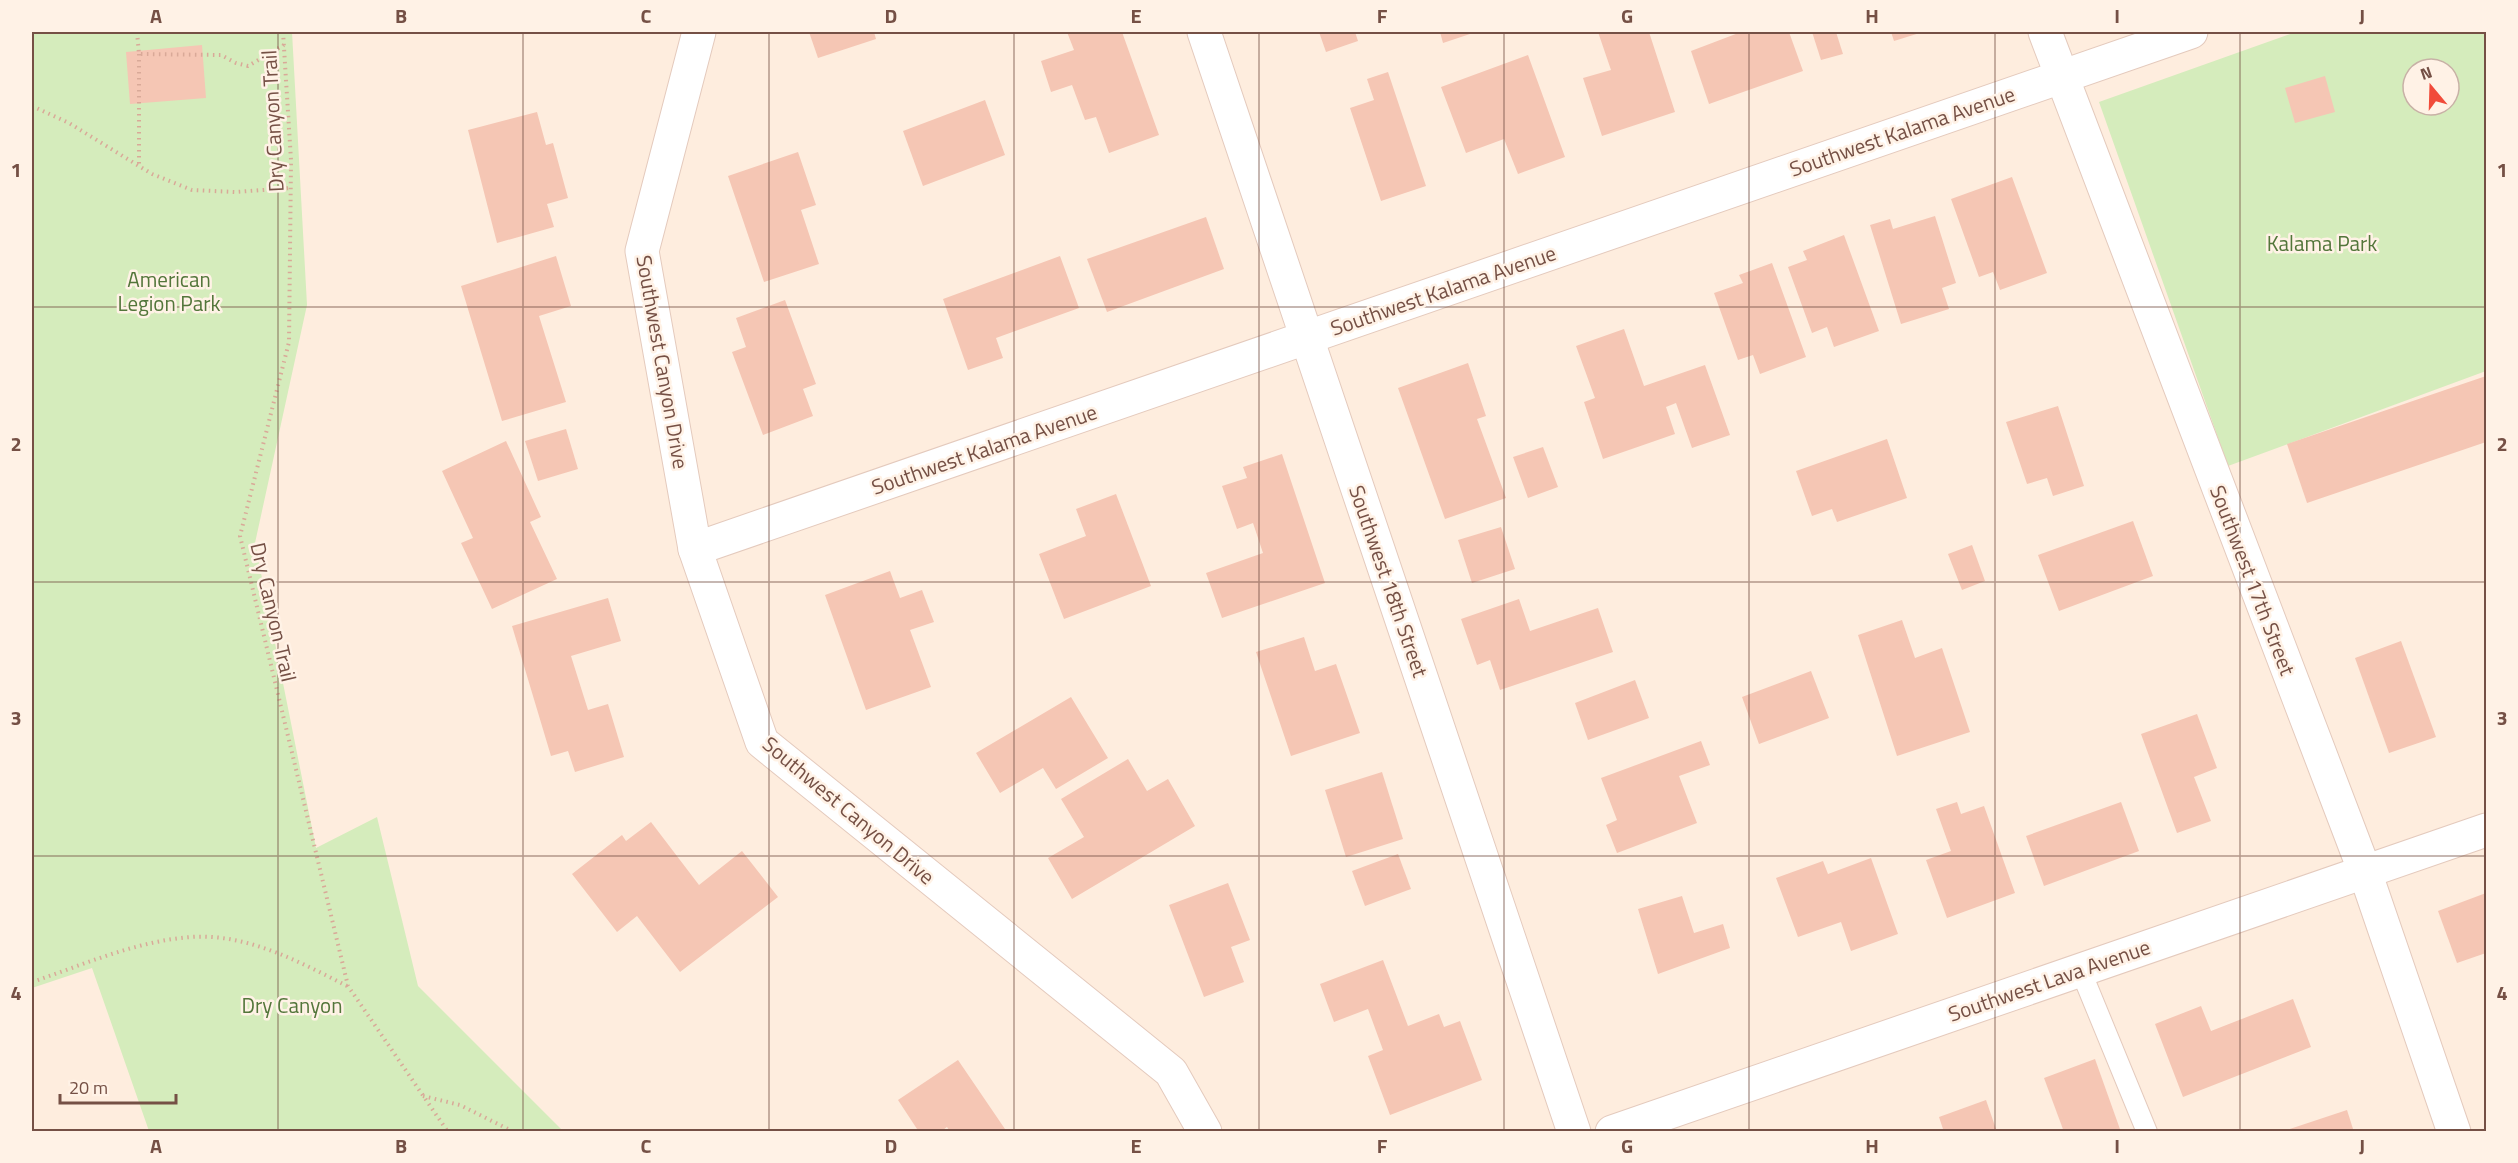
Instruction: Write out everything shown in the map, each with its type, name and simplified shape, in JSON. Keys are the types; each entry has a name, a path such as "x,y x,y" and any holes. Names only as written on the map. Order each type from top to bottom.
{"street":[{"name":"Southwest Canyon Drive","path":"699,32 642,250 695,549 762,742 1171,1072 1205,1131"},
{"name":"Southwest 18th Street","path":"1204,32 1574,1131"},
{"name":"Southwest 17th Street","path":"2046,32 2365,872 2454,1131"},
{"name":"Southwest Kalama Avenue","path":"695,549 2191,32"},
{"name":"Southwest Lava Avenue","path":"1612,1131 2487,830"}],"lane":[{"path":"2080,969 2147,1131"}],"path":[{"path":"137,32 139,166"},
{"name":"Dry Canyon Trail","path":"283,32 291,188 289,342 240,536 348,986 448,1131"},
{"path":"139,54 221,55 248,66 284,45"},
{"path":"32,106 69,123 139,166 192,190 236,192 291,188"},
{"path":"32,982 152,942 193,937 245,942 299,961 348,986"},
{"path":"423,1096 460,1105 514,1131"}],"green space":[{"name":"American Legion Park","path":"32,32 292,32 307,305 255,543 316,848 377,817 418,986 563,1131 149,1131 92,968 32,988"},
{"name":"Kalama Park","path":"2296,32 2486,32 2486,371 2228,466 2099,102"}],"building":[{"path":"809,32 874,32 876,39 818,58"},
{"path":"1067,32 1122,32 1159,135 1109,153 1096,117 1085,120 1072,85 1051,92 1041,61 1074,50"},
{"path":"1319,32 1355,32 1358,41 1326,52"},
{"path":"1440,32 1476,32 1443,43"},
{"path":"1598,32 1649,32 1675,112 1602,136 1583,78 1611,70"},
{"path":"1741,32 1789,32 1803,71 1709,104 1691,51"},
{"path":"1812,32 1836,32 1843,54 1821,60"},
{"path":"1891,32 1923,32 1894,41"},
{"path":"202,45 206,98 130,104 126,52"},
{"path":"1528,55 1565,157 1518,174 1504,139 1466,153 1441,87"},
{"path":"1388,72 1426,186 1381,201 1350,108 1374,100 1367,79"},
{"path":"2325,76 2335,112 2295,123 2285,88"},
{"path":"985,100 1005,155 923,186 903,131"},
{"path":"537,112 546,145 553,143 568,198 547,204 554,227 497,243 468,130"},
{"path":"798,152 816,205 801,210 819,264 764,282 728,176"},
{"path":"2012,177 2047,273 2000,290 1993,272 1979,277 1951,199"},
{"path":"1935,216 1956,283 1942,288 1949,309 1901,324 1870,225 1890,219 1893,229"},
{"path":"1206,217 1224,269 1107,312 1087,259"},
{"path":"1844,235 1879,331 1834,347 1827,327 1812,333 1788,267 1807,260 1803,251"},
{"path":"556,256 571,306 539,316 566,402 502,421 461,286"},
{"path":"1060,256 1079,308 996,338 1003,358 968,370 943,299"},
{"path":"1772,263 1806,357 1760,374 1753,355 1738,360 1714,293 1743,283 1739,275"},
{"path":"785,300 816,384 803,389 813,416 763,435 732,352 746,347 736,318"},
{"path":"1624,329 1644,386 1705,365 1730,435 1692,448 1676,403 1666,407 1675,434 1603,459 1584,402 1595,398 1576,346"},
{"path":"1468,363 1486,416 1477,419 1506,498 1445,519 1398,388"},
{"path":"2486,376 2486,442 2307,503 2287,444"},
{"path":"2058,406 2084,486 2053,496 2047,478 2027,484 2006,422"},
{"path":"566,429 578,469 538,481 525,441"},
{"path":"1887,439 1907,498 1837,522 1832,509 1812,516 1796,471"},
{"path":"506,441 541,517 530,522 557,579 492,609 461,543 473,538 442,471"},
{"path":"1543,447 1558,487 1528,498 1513,457"},
{"path":"1282,454 1325,583 1222,618 1206,573 1263,553 1253,523 1237,529 1222,486 1247,478 1243,467"},
{"path":"1116,494 1151,586 1064,619 1039,554 1086,536 1076,509"},
{"path":"2133,521 2153,576 2059,611 2038,555"},
{"path":"1501,527 1515,569 1472,583 1458,540"},
{"path":"1972,545 1985,581 1962,590 1948,554"},
{"path":"890,571 900,598 922,590 934,622 910,630 931,687 866,710 825,595"},
{"path":"608,598 621,641 571,656 588,710 608,704 624,757 575,772 568,751 551,756 512,626"},
{"path":"1519,599 1530,631 1598,608 1613,652 1500,690 1490,660 1477,665 1461,619"},
{"path":"1902,620 1915,658 1942,648 1970,732 1897,756 1858,635"},
{"path":"1304,637 1315,671 1336,664 1360,733 1291,756 1256,652"},
{"path":"2401,641 2436,737 2389,753 2355,658"},
{"path":"1811,671 1829,718 1759,744 1742,697"},
{"path":"1635,680 1649,718 1588,740 1575,703"},
{"path":"1071,697 1108,758 1056,789 1043,768 1000,793 976,753"},
{"path":"2197,714 2217,768 2194,777 2211,821 2177,833 2141,734"},
{"path":"1701,741 1710,765 1679,776 1697,823 1617,853 1606,825 1617,820 1601,778"},
{"path":"1128,759 1147,791 1168,779 1195,826 1072,899 1048,858 1084,837 1061,799"},
{"path":"1382,772 1403,839 1346,857 1325,790"},
{"path":"1957,802 1961,814 1984,806 2015,893 1947,918 1926,860 1951,851 1936,809"},
{"path":"2121,802 2139,851 2044,886 2026,836"},
{"path":"651,822 699,885 742,851 778,897 680,972 637,916 617,932 572,874 622,835 626,841"},
{"path":"1398,854 1411,889 1365,906 1352,871"},
{"path":"1871,858 1898,934 1851,951 1841,922 1798,937 1776,878 1823,861 1828,874"},
{"path":"1228,883 1250,940 1231,947 1244,982 1204,997 1169,905"},
{"path":"2486,893 2486,953 2457,963 2438,911"},
{"path":"1682,896 1694,933 1723,924 1730,948 1658,974 1638,909"},
{"path":"1383,960 1408,1026 1439,1014 1444,1027 1460,1021 1482,1080 1390,1115 1368,1056 1383,1050 1368,1009 1334,1022 1320,984"},
{"path":"2293,999 2311,1047 2183,1097 2155,1024 2201,1006 2211,1031"},
{"path":"2095,1059 2121,1132 2064,1132 2044,1078"},
{"path":"958,1060 1007,1132 950,1132 947,1127 940,1132 919,1132 898,1100"},
{"path":"1986,1100 1997,1132 1944,1132 1939,1117"},
{"path":"2347,1110 2354,1132 2284,1132 2284,1131"}],"park label":[{"name":"Dry Canyon","path":"292,1005"}]}
